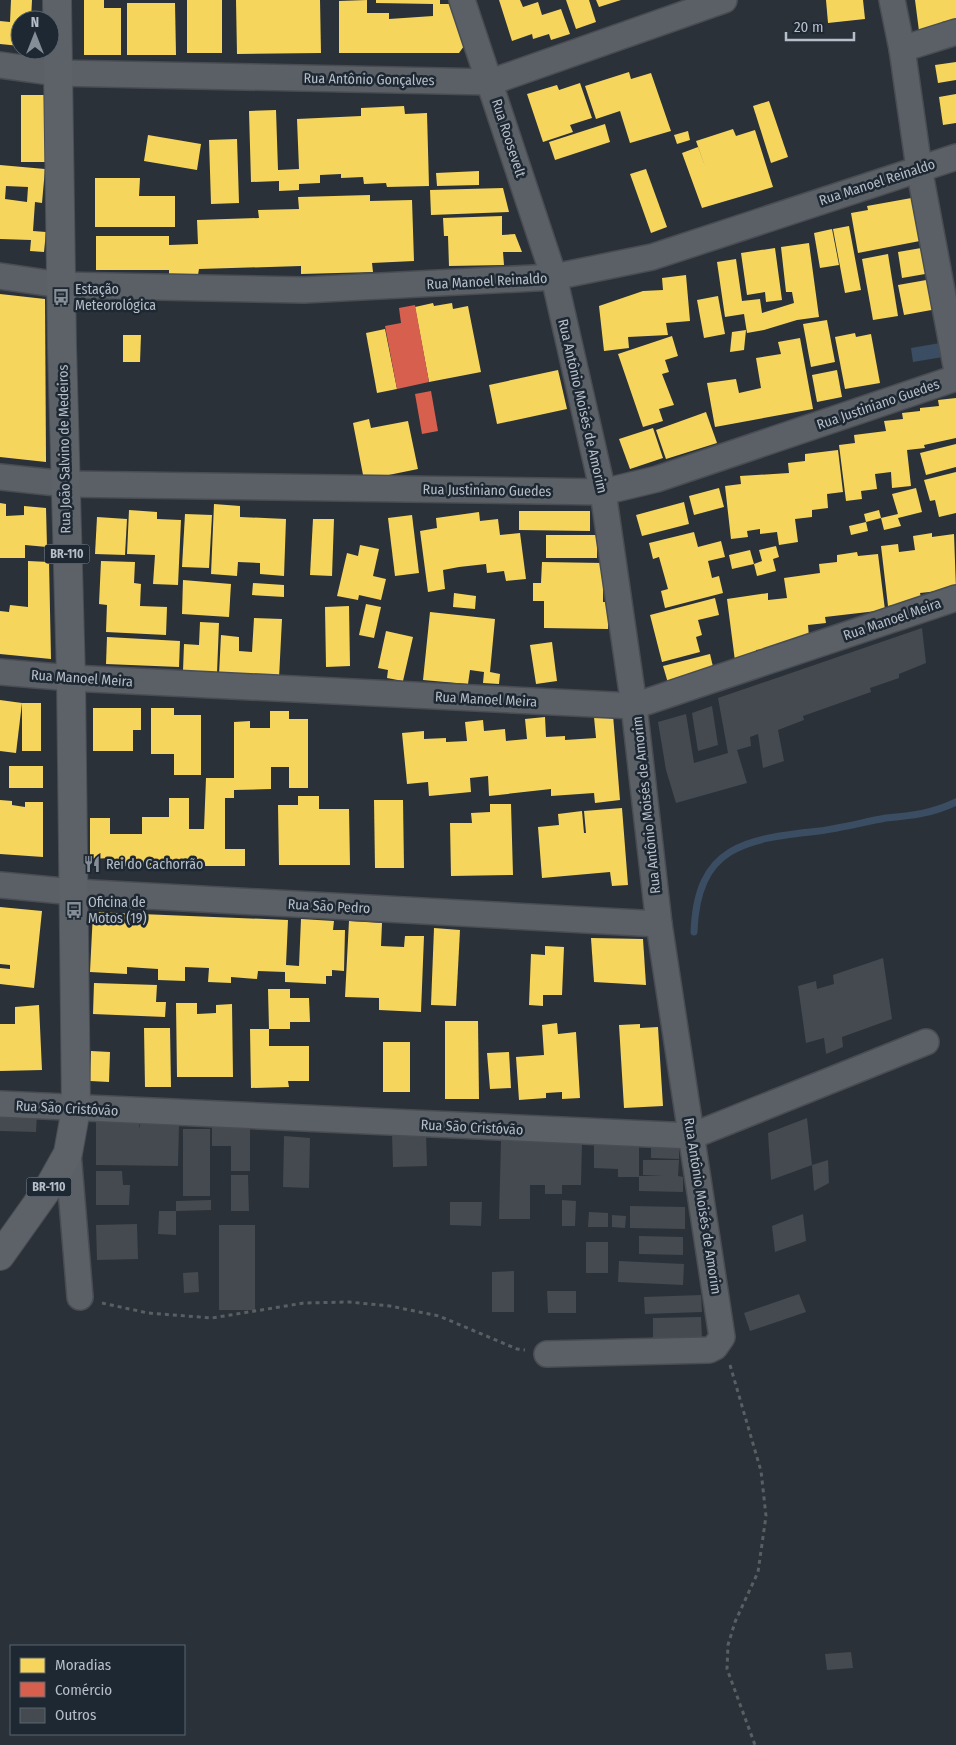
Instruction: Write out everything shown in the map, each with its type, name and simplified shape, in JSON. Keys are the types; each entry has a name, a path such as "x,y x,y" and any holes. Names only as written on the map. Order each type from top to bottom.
{"main road":[{"name":"Rua João Salvino de Medeiros","path":"57,0 61,285 71,678 76,1109"},
{"name":"BR-110","path":"0,1256 49,1187 68,1153 76,1109"}],"street":[{"name":"Rua Roosevelt","path":"462,0 491,82 554,277"},
{"name":"Rua Antônio Gonçalves","path":"0,65 57,73 491,82 724,0"},
{"path":"892,0 902,49 919,168 956,366"},
{"path":"902,49 956,32"},
{"name":"Rua Manoel Reinaldo","path":"0,276 61,285 304,290 554,277 652,257 919,168 956,158"},
{"name":"Rua Antônio Moisés de Amorim","path":"554,277 603,492 634,706 659,924 722,1337"},
{"name":"Rua Justiniano Guedes","path":"0,477 66,484 603,492 657,479 956,378"},
{"name":"Rua Manoel Meira","path":"0,672 71,678 634,706 956,598"},
{"name":"Rua São Pedro","path":"0,885 74,892 659,924"},
{"name":"Rua São Cristóvão","path":"0,1104 692,1136 926,1042"},
{"path":"68,1153 80,1297"},
{"path":"547,1354 709,1350 715,1347 722,1337"}],"path":[{"path":"80,1297 148,1314 212,1318 304,1303 349,1302 374,1304 439,1316 517,1349 547,1354"},
{"path":"722,1337 761,1471 766,1516 758,1572 735,1622 728,1645 727,1669 755,1745"}],"water":[{"path":"940,343 943,357 913,362 911,348"}],"building: Moradias":[{"path":"11,0 32,0 32,10 11,10"},
{"path":"84,0 104,0 104,8 121,8 121,55 84,55"},
{"path":"187,0 222,0 222,53 187,53"},
{"path":"236,0 320,0 321,53 237,54"},
{"path":"367,0 367,13 389,13 389,19 433,16 433,4 376,3 376,0 440,0 440,4 450,4 464,46 459,53 339,53 339,1"},
{"path":"499,0 520,0 523,7 538,2 542,15 561,9 570,34 551,40 549,34 533,39 532,34 512,41"},
{"path":"566,0 589,0 596,22 576,29"},
{"path":"596,0 621,0 599,7"},
{"path":"826,0 863,0 865,19 828,23"},
{"path":"915,0 956,0 956,19 942,22 942,28 919,31"},
{"path":"127,3 175,3 176,55 127,55"},
{"path":"0,21 10,22 10,45 0,44"},
{"path":"956,62 956,80 938,83 935,65"},
{"path":"629,72 631,79 651,73 671,131 630,143 620,111 596,119 585,86"},
{"path":"580,83 592,118 570,125 573,132 543,142 527,94 557,85 559,90"},
{"path":"956,94 956,123 943,125 939,97"},
{"path":"21,95 47,95 47,162 21,162"},
{"path":"769,101 788,157 771,163 753,106"},
{"path":"404,106 405,114 427,113 429,186 387,187 386,183 364,184 363,177 341,178 341,174 320,175 320,183 299,184 299,190 279,191 279,181 251,182 249,111 276,110 278,170 299,169 297,119 361,116 361,108"},
{"path":"605,124 610,142 555,160 549,142"},
{"path":"733,129 736,136 755,130 773,187 702,208 682,153 698,147 706,169 696,141"},
{"path":"688,131 690,140 677,144 674,135"},
{"path":"148,135 201,144 197,170 144,161"},
{"path":"237,139 239,203 211,204 209,140"},
{"path":"0,165 45,169 42,203 35,202 33,231 46,232 44,252 30,251 31,240 0,239","holes":["6,186 28,187 27,202 5,199"]},
{"path":"646,169 667,227 651,233 630,174"},
{"path":"479,171 479,185 437,186 436,173"},
{"path":"95,178 140,178 139,196 175,196 175,227 95,227"},
{"path":"503,188 509,212 431,215 430,190"},
{"path":"370,195 370,201 412,200 414,261 372,263 373,272 301,274 301,266 199,269 198,275 169,274 169,270 96,270 96,236 169,236 169,245 198,244 197,220 259,218 258,210 299,209 298,197"},
{"path":"917,197 925,240 858,253 851,213 868,210 867,206"},
{"path":"502,216 502,235 515,234 522,252 503,252 504,265 449,266 448,236 444,236 443,218"},
{"path":"849,226 861,290 845,293 833,229"},
{"path":"832,229 839,265 820,268 814,233"},
{"path":"809,243 819,317 797,320 747,333 744,314 725,317 717,262 736,259 742,301 760,299 762,313 794,303 792,292 786,292 781,247"},
{"path":"927,247 931,273 902,278 898,252"},
{"path":"775,248 782,300 766,302 765,292 747,295 741,253"},
{"path":"888,254 898,316 873,320 862,259"},
{"path":"686,275 690,321 666,323 668,335 628,337 629,348 604,351 599,306 643,291 663,290 662,278"},
{"path":"932,279 937,309 904,315 898,285"},
{"path":"0,294 45,299 46,462 0,457"},
{"path":"718,296 725,334 704,338 697,300"},
{"path":"433,303 434,306 452,303 453,309 468,306 481,372 429,382 415,307"},
{"path":"827,320 835,362 811,367 803,324"},
{"path":"385,329 397,389 377,393 366,333"},
{"path":"746,330 744,350 730,352 732,332"},
{"path":"855,333 856,337 871,334 880,383 845,389 835,337"},
{"path":"123,335 141,335 140,362 123,362"},
{"path":"672,336 678,356 665,360 669,372 662,374 674,405 659,409 663,421 643,427 618,354"},
{"path":"800,338 813,409 715,427 707,383 736,379 739,393 761,388 756,358 781,354 778,342"},
{"path":"558,370 567,409 497,424 489,385"},
{"path":"837,370 842,397 817,402 812,375"},
{"path":"956,398 956,438 924,445 925,448 907,450 911,486 892,488 891,472 875,474 877,489 861,491 862,499 846,501 839,445 855,443 854,435 886,431 884,421 903,419 902,413 920,411 920,408 939,406 938,400"},
{"path":"706,412 717,443 666,459 656,430"},
{"path":"369,419 371,428 408,421 418,469 364,480 353,423"},
{"path":"653,428 663,458 630,469 619,439"},
{"path":"956,444 956,467 926,475 920,453"},
{"path":"838,450 843,492 827,494 828,508 812,510 812,517 795,519 798,542 779,545 777,532 760,534 760,529 747,531 748,537 731,539 725,486 741,484 740,476 789,473 788,463 805,461 805,454"},
{"path":"956,472 956,513 939,517 935,500 930,501 924,480"},
{"path":"719,488 724,507 694,515 689,496"},
{"path":"916,488 922,512 898,518 901,526 884,530 881,518 898,514 892,494"},
{"path":"684,502 689,524 642,536 636,515"},
{"path":"0,503 6,504 6,516 24,515 24,506 46,508 47,547 25,545 25,558 0,558"},
{"path":"214,504 240,506 240,517 286,519 284,576 260,574 260,563 238,562 237,576 211,574"},
{"path":"129,510 157,512 157,519 181,520 178,585 153,584 155,555 127,554"},
{"path":"879,510 881,518 866,522 864,514"},
{"path":"519,511 590,511 590,531 519,530"},
{"path":"479,512 480,521 498,519 500,535 520,533 526,579 506,581 504,571 487,573 486,564 459,567 443,570 445,589 428,592 420,531 437,528 436,518"},
{"path":"185,514 212,515 209,568 182,567"},
{"path":"412,515 419,573 395,576 388,518"},
{"path":"97,517 127,519 125,555 95,554"},
{"path":"313,519 334,519 332,576 310,575"},
{"path":"866,522 868,531 851,535 849,526"},
{"path":"694,532 698,547 721,541 725,557 708,561 712,578 719,576 723,593 665,608 661,591 668,589 659,557 653,559 649,543"},
{"path":"932,533 932,537 954,534 956,589 920,593 922,602 888,606 881,546 898,544 899,552 915,550 913,536"},
{"path":"546,535 597,535 597,558 546,558"},
{"path":"360,545 379,549 373,576 386,579 381,600 359,595 358,600 337,596 347,553 358,556"},
{"path":"776,546 779,557 773,559 776,571 757,576 754,564 762,561 759,550"},
{"path":"750,550 754,564 732,569 729,555"},
{"path":"857,552 858,556 878,554 885,610 825,617 826,623 808,625 809,637 792,639 793,645 756,650 756,658 735,661 727,599 768,593 768,600 787,598 784,578 820,573 819,564 837,562 837,555"},
{"path":"28,561 49,562 51,659 0,654 0,611 9,612 10,605 28,607"},
{"path":"101,561 135,562 134,583 141,584 140,606 167,607 166,635 106,632 107,605 99,604"},
{"path":"542,562 603,563 603,602 608,602 608,629 544,628 544,601 533,601 533,583 541,583"},
{"path":"183,580 231,584 229,617 182,614"},
{"path":"253,583 284,585 284,597 252,595"},
{"path":"454,593 476,596 475,609 453,607"},
{"path":"715,598 719,615 698,620 702,635 696,637 700,652 662,662 650,615"},
{"path":"366,604 381,607 374,638 359,635"},
{"path":"349,606 350,666 326,667 325,607"},
{"path":"430,612 495,619 490,672 500,674 499,684 483,683 484,672 470,670 468,684 423,680"},
{"path":"254,618 282,619 279,678 219,675 221,635 239,637 239,651 252,652"},
{"path":"200,622 219,623 217,673 183,671 184,644 199,645"},
{"path":"386,631 413,637 403,681 387,678 388,670 378,668"},
{"path":"107,637 180,641 179,667 106,664"},
{"path":"552,642 557,681 536,684 530,645"},
{"path":"710,654 714,671 668,683 663,666"},
{"path":"0,700 22,703 16,753 0,751"},
{"path":"22,703 41,703 41,751 22,751"},
{"path":"93,708 141,708 141,730 133,730 133,751 93,751"},
{"path":"151,708 174,708 174,715 201,715 201,775 174,775 174,754 151,754"},
{"path":"270,711 289,711 289,719 308,719 308,788 289,788 289,767 271,767 271,789 234,790 234,798 225,798 225,849 245,849 245,866 110,866 110,858 90,859 90,818 110,818 110,834 142,834 142,817 169,817 169,798 189,798 189,829 204,829 206,778 234,778 234,722 250,721 250,728 270,728"},
{"path":"613,715 620,800 595,803 594,793 551,796 551,789 489,796 488,776 470,778 471,792 429,796 428,782 407,784 402,733 424,731 424,739 446,738 446,742 467,741 465,722 483,720 484,731 505,729 506,741 527,739 525,719 545,717 546,737 565,736 565,740 596,738 594,717"},
{"path":"9,766 43,766 43,788 9,788"},
{"path":"298,796 319,796 319,809 349,809 350,865 279,865 278,805 298,805"},
{"path":"0,800 12,801 12,805 25,807 25,802 43,802 43,857 0,854"},
{"path":"374,800 403,800 404,868 375,868"},
{"path":"490,804 511,804 513,875 451,876 450,823 472,823 471,813 490,812"},
{"path":"622,808 628,885 612,886 610,872 542,878 538,827 559,825 558,814 582,811 584,833 586,833 584,811"},
{"path":"0,907 42,911 34,988 0,984 0,968 10,969 10,965 0,964"},
{"path":"93,912 288,920 286,965 299,966 301,919 334,921 333,930 345,930 344,971 332,970 332,976 326,976 326,984 285,982 285,972 258,971 257,979 231,977 231,983 208,982 209,968 185,967 185,981 158,980 158,969 127,967 127,974 90,972"},
{"path":"349,921 382,923 381,946 404,947 405,936 424,936 421,1012 379,1010 379,998 345,997"},
{"path":"434,928 460,930 456,1006 431,1005"},
{"path":"591,938 643,939 646,985 594,982"},
{"path":"545,946 564,947 562,995 543,995 543,1006 529,1005 531,954 545,955"},
{"path":"94,983 157,985 156,1002 166,1002 165,1017 93,1014"},
{"path":"268,989 290,989 290,998 309,998 310,1022 290,1022 290,1029 269,1029"},
{"path":"176,1003 197,1003 197,1014 216,1013 216,1005 232,1004 233,1077 177,1077"},
{"path":"39,1005 42,1070 0,1071 0,1024 15,1024 15,1007"},
{"path":"445,1021 478,1021 479,1099 445,1099"},
{"path":"557,1023 558,1034 576,1032 580,1098 562,1099 562,1092 546,1093 546,1098 519,1100 516,1057 544,1055 542,1025"},
{"path":"640,1024 640,1028 658,1027 663,1106 624,1108 619,1025"},
{"path":"144,1028 170,1028 171,1087 145,1087"},
{"path":"250,1029 269,1029 269,1046 309,1046 309,1081 288,1081 289,1087 251,1088"},
{"path":"383,1042 410,1042 410,1092 383,1092"},
{"path":"91,1051 110,1052 109,1082 90,1081"},
{"path":"509,1052 511,1088 490,1089 487,1053"}],"building: Comércio":[{"path":"415,305 429,382 397,389 385,326 401,323 399,308"},
{"path":"431,391 438,431 422,434 415,394"}],"building: Outros":[{"path":"922,628 926,663 899,674 899,678 870,688 871,692 803,716 804,720 778,730 784,761 763,768 758,734 750,737 751,746 737,750 747,783 676,803 666,770 658,722 686,714 694,763 728,753 718,698"},
{"path":"712,706 718,745 698,751 692,713"},
{"path":"883,958 892,1019 842,1037 843,1047 826,1054 824,1038 806,1043 798,986 816,981 817,989 834,984 833,975"},
{"path":"0,1111 37,1113 36,1132 0,1131"},
{"path":"807,1118 812,1165 771,1180 768,1133"},
{"path":"96,1119 139,1119 139,1129 140,1124 179,1124 178,1166 96,1165"},
{"path":"212,1125 250,1125 250,1171 231,1171 231,1146 212,1146"},
{"path":"183,1129 210,1129 210,1196 183,1196"},
{"path":"392,1133 426,1133 427,1166 393,1167"},
{"path":"284,1136 310,1138 309,1188 283,1187"},
{"path":"501,1140 582,1141 581,1185 562,1185 562,1194 545,1194 545,1185 530,1185 530,1219 499,1219"},
{"path":"594,1142 639,1143 639,1177 618,1177 618,1169 594,1168"},
{"path":"651,1146 679,1146 679,1159 651,1158"},
{"path":"643,1160 679,1160 678,1176 683,1177 683,1192 639,1191 639,1176 663,1176 643,1175"},
{"path":"828,1160 829,1183 814,1191 812,1165"},
{"path":"96,1171 122,1171 123,1185 130,1185 129,1205 96,1205"},
{"path":"231,1175 248,1175 249,1211 231,1211"},
{"path":"211,1200 211,1210 176,1211 176,1201"},
{"path":"562,1200 576,1201 575,1226 562,1226"},
{"path":"450,1202 482,1202 481,1226 450,1225"},
{"path":"630,1206 685,1207 685,1229 630,1228"},
{"path":"159,1211 176,1211 176,1235 158,1234"},
{"path":"589,1212 608,1213 608,1227 588,1227"},
{"path":"803,1214 806,1241 775,1252 772,1226"},
{"path":"612,1215 626,1216 625,1228 612,1227"},
{"path":"137,1224 138,1259 97,1260 96,1225"},
{"path":"219,1225 255,1225 255,1310 219,1310"},
{"path":"639,1236 683,1237 683,1255 639,1254"},
{"path":"586,1242 608,1242 608,1273 586,1273"},
{"path":"619,1261 684,1264 683,1285 618,1282"},
{"path":"514,1271 514,1312 492,1312 492,1272"},
{"path":"198,1272 199,1292 184,1293 183,1273"},
{"path":"547,1291 576,1291 576,1313 548,1313"},
{"path":"799,1294 806,1312 750,1331 744,1313"},
{"path":"701,1295 702,1312 645,1314 644,1297"},
{"path":"701,1317 702,1338 653,1339 653,1318"},
{"path":"851,1652 853,1668 827,1670 825,1654"}],"waterway":[{"path":"694,932 697,903 705,881 716,864 730,852 769,838 922,813 956,802"}],"place":[{"name":"Estação Meteorológica","path":"61,297"},
{"name":"Rei do Cachorrão","path":"92,864"},
{"name":"Oficina de Motos (19)","path":"74,910"}]}
